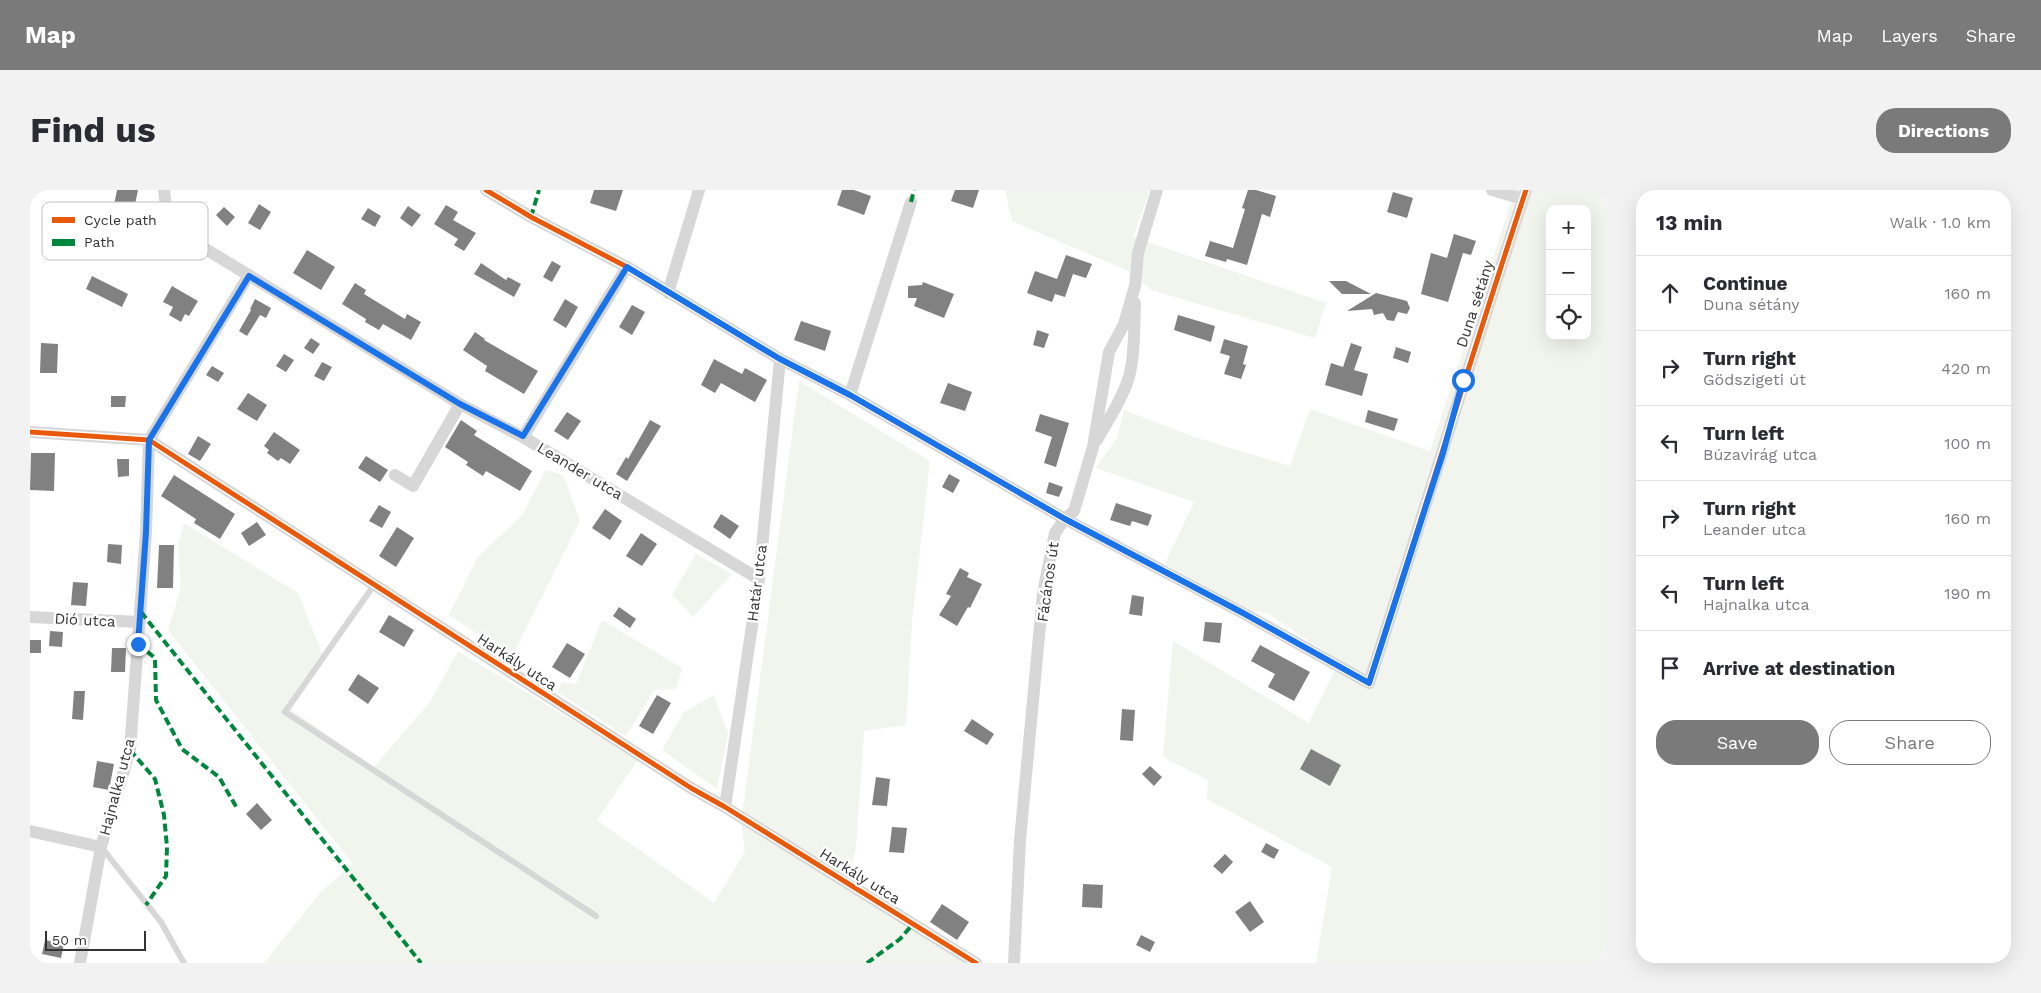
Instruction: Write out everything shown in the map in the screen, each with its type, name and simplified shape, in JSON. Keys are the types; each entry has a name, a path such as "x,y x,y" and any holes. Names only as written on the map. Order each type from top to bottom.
{"street":[{"path":"486,190 531,218 627,267 780,359 850,395 1065,519"},
{"path":"668,293 699,190"},
{"name":"Fácános út","path":"1014,963 1020,840 1043,593 1055,534 1065,519 1074,512 1093,447 1110,352 1124,324 1136,286 1138,253 1157,190"},
{"path":"1492,190 1524,195"},
{"name":"Duna sétány","path":"1065,519 1243,613 1369,683 1443,453 1463,380 1524,195"},
{"path":"850,395 911,202"},
{"name":"Leander utca","path":"208,251 460,404 523,436 759,579"},
{"path":"523,436 627,267"},
{"name":"Hajnalka utca","path":"80,963 101,847 130,750 146,532 149,440 249,276"},
{"path":"1093,447 1118,402 1128,378 1134,351 1136,286"},
{"name":"Határ utca","path":"725,807 759,579 780,359"},
{"path":"395,475 413,486 460,404"},
{"name":"Harkály utca","path":"30,432 149,440 691,788 725,807 976,963"},
{"name":"Dió utca","path":"30,618 140,622"},
{"path":"30,831 101,847"}],"lane":[{"path":"374,585 286,712 596,916"},
{"path":"101,847 161,922 184,963"}],"shaded area":[{"path":"1005,190 1150,190 1133,237 1326,303 1315,338 1151,290 1131,272 1012,221"},
{"path":"1515,190 1606,190 1606,963 1316,963 1332,867 1207,799 1208,780 1163,757 1173,641 1309,723 1340,661 1265,612 1252,611 1165,564 1194,502 1096,468 1117,438 1124,410 1194,437 1290,466 1310,409 1430,451"},
{"path":"799,381 930,461 912,622 906,725 864,731 856,848 848,879 982,963 264,963 321,892 353,864 168,630 181,588 178,545 184,523 298,593 322,653 286,706 374,767 430,702 458,651 638,760 597,820 714,903 745,852 741,824"},
{"path":"546,470 563,475 580,521 512,656 449,615 478,557 522,515"},
{"path":"696,554 732,574 693,617 672,595"},
{"path":"602,620 682,668 676,689 654,690 626,736 557,692 562,682 576,684"},
{"path":"714,695 728,733 717,789 662,750 684,712"}],"building":[{"path":"117,190 138,190 135,202 115,202"},
{"path":"594,190 623,190 616,211 590,203"},
{"path":"842,190 854,190 871,196 864,215 837,205"},
{"path":"955,190 979,190 973,208 951,201"},
{"path":"1248,190 1256,190 1276,196 1270,217 1262,214 1247,265 1227,259 1226,262 1205,256 1210,241 1233,248 1245,209 1242,208"},
{"path":"1393,192 1413,198 1407,218 1387,212"},
{"path":"259,204 271,212 260,230 248,223"},
{"path":"446,205 458,212 453,220 476,233 464,251 454,245 458,239 434,224"},
{"path":"408,206 421,215 412,227 400,218"},
{"path":"224,207 235,217 227,226 216,215"},
{"path":"368,208 381,216 375,227 361,219"},
{"path":"1454,234 1476,241 1471,255 1463,253 1448,302 1421,294 1431,253 1447,258"},
{"path":"307,250 335,267 321,290 293,273"},
{"path":"1066,255 1092,264 1086,278 1073,274 1065,297 1055,294 1052,302 1027,293 1035,271 1057,279"},
{"path":"552,261 561,266 552,282 543,277"},
{"path":"481,263 506,280 508,277 521,284 514,297 474,274"},
{"path":"92,276 128,294 122,307 86,289"},
{"path":"1329,281 1346,281 1371,294 1342,294"},
{"path":"923,282 954,294 944,318 914,306 917,298 908,298 908,286 922,285"},
{"path":"355,283 366,290 364,294 405,319 407,314 421,322 411,340 383,324 379,330 365,322 366,319 342,304"},
{"path":"172,286 198,301 189,316 185,314 181,322 169,315 173,307 163,302"},
{"path":"1376,293 1407,301 1410,308 1407,314 1398,312 1394,321 1387,320 1383,313 1374,315 1372,309 1347,311"},
{"path":"255,299 271,308 266,318 260,315 247,336 239,331"},
{"path":"565,299 578,307 566,328 553,320"},
{"path":"632,305 645,312 632,335 619,327"},
{"path":"1178,315 1215,326 1211,342 1174,330"},
{"path":"801,321 831,331 825,351 794,340"},
{"path":"1037,330 1049,334 1044,348 1033,345"},
{"path":"475,332 484,340 538,371 524,394 485,371 487,366 463,350"},
{"path":"311,338 320,344 313,354 304,348"},
{"path":"1224,339 1248,346 1243,364 1246,365 1241,379 1224,374 1230,356 1220,353"},
{"path":"41,343 58,344 57,373 40,373"},
{"path":"1351,343 1362,347 1354,370 1368,374 1362,396 1325,385 1331,363 1343,367"},
{"path":"1396,347 1411,352 1408,363 1393,358"},
{"path":"284,354 294,360 286,372 276,366"},
{"path":"714,359 742,374 745,368 767,380 755,402 721,383 715,393 701,385"},
{"path":"322,362 332,367 324,381 314,376"},
{"path":"212,366 224,373 218,382 206,375"},
{"path":"948,383 972,392 965,411 940,403"},
{"path":"248,393 267,405 257,421 237,409"},
{"path":"111,396 126,396 125,407 111,407"},
{"path":"1368,410 1398,419 1394,431 1365,422"},
{"path":"567,412 581,421 568,440 554,431"},
{"path":"1040,414 1069,423 1056,467 1044,463 1052,437 1035,431"},
{"path":"461,420 477,431 474,435 532,471 520,491 486,471 483,476 466,465 468,462 445,447"},
{"path":"650,420 661,426 627,481 616,474 626,457 628,459"},
{"path":"274,432 300,450 290,464 281,458 278,461 267,453 269,450 264,446"},
{"path":"198,436 211,444 200,461 188,454"},
{"path":"31,453 55,453 54,491 30,490"},
{"path":"366,456 388,470 380,482 358,468"},
{"path":"117,459 129,459 129,476 118,477"},
{"path":"949,474 960,480 953,493 942,487"},
{"path":"174,475 235,514 220,539 194,523 196,519 161,496"},
{"path":"1049,482 1063,487 1059,497 1046,493"},
{"path":"1116,503 1152,515 1148,526 1132,521 1130,526 1110,520"},
{"path":"379,505 391,512 382,528 369,521"},
{"path":"605,509 622,521 610,540 592,528"},
{"path":"721,514 739,526 730,539 713,527"},
{"path":"257,522 266,535 249,546 241,533"},
{"path":"397,527 414,538 396,567 379,556"},
{"path":"641,533 657,544 642,566 626,556"},
{"path":"108,544 122,545 121,564 107,562"},
{"path":"159,545 174,545 173,588 157,588"},
{"path":"960,568 969,573 967,577 982,584 970,608 968,607 957,626 939,615 951,596 946,594"},
{"path":"73,582 88,583 86,606 71,605"},
{"path":"1132,595 1144,597 1142,616 1129,614"},
{"path":"619,607 636,619 630,628 613,616"},
{"path":"389,615 414,630 404,647 379,632"},
{"path":"1205,622 1222,623 1220,643 1203,641"},
{"path":"50,631 63,632 62,647 49,646"},
{"path":"30,640 41,640 41,653 30,653"},
{"path":"567,643 585,654 570,678 552,667"},
{"path":"1260,645 1310,672 1294,701 1268,687 1275,674 1251,661"},
{"path":"112,648 126,648 125,672 111,672"},
{"path":"358,674 379,688 368,704 348,690"},
{"path":"74,691 85,691 83,720 72,719"},
{"path":"657,695 671,703 653,734 639,726"},
{"path":"1122,709 1135,710 1133,741 1120,740"},
{"path":"972,719 994,734 987,745 964,731"},
{"path":"1311,749 1341,765 1330,786 1300,769"},
{"path":"97,761 114,764 109,790 93,787"},
{"path":"1150,766 1162,777 1154,786 1142,774"},
{"path":"876,777 890,779 887,806 872,805"},
{"path":"257,803 272,820 261,830 246,814"},
{"path":"892,827 907,828 904,853 889,852"},
{"path":"1266,843 1279,850 1274,859 1261,852"},
{"path":"1225,854 1233,862 1222,874 1213,866"},
{"path":"1083,884 1103,885 1102,908 1082,907"},
{"path":"1250,901 1264,922 1250,932 1235,912"},
{"path":"942,904 969,922 957,940 930,922"},
{"path":"1141,935 1155,942 1150,952 1136,945"},
{"path":"45,940 64,944 61,958 42,954"}],"marked path":[{"path":"531,217 539,190"},
{"path":"911,202 914,190"},
{"path":"141,612 421,963"},
{"path":"138,644 155,658 156,700 182,749 219,777 238,810"},
{"path":"130,750 155,779 164,815 167,847 166,876 146,905"},
{"path":"867,963 900,939 913,924"}],"cycle path":[{"path":"486,190 531,217 627,267 780,359 850,395 1065,519 1243,613 1369,683 1526,190"},
{"path":"30,432 149,440 691,788 725,807 976,963"}],"route":[{"path":"138,644 146,532 149,440 249,276 460,404 523,436 627,267 780,359 850,395 1025,494 1065,519 1243,613 1369,683 1443,453 1463,380"}]}
